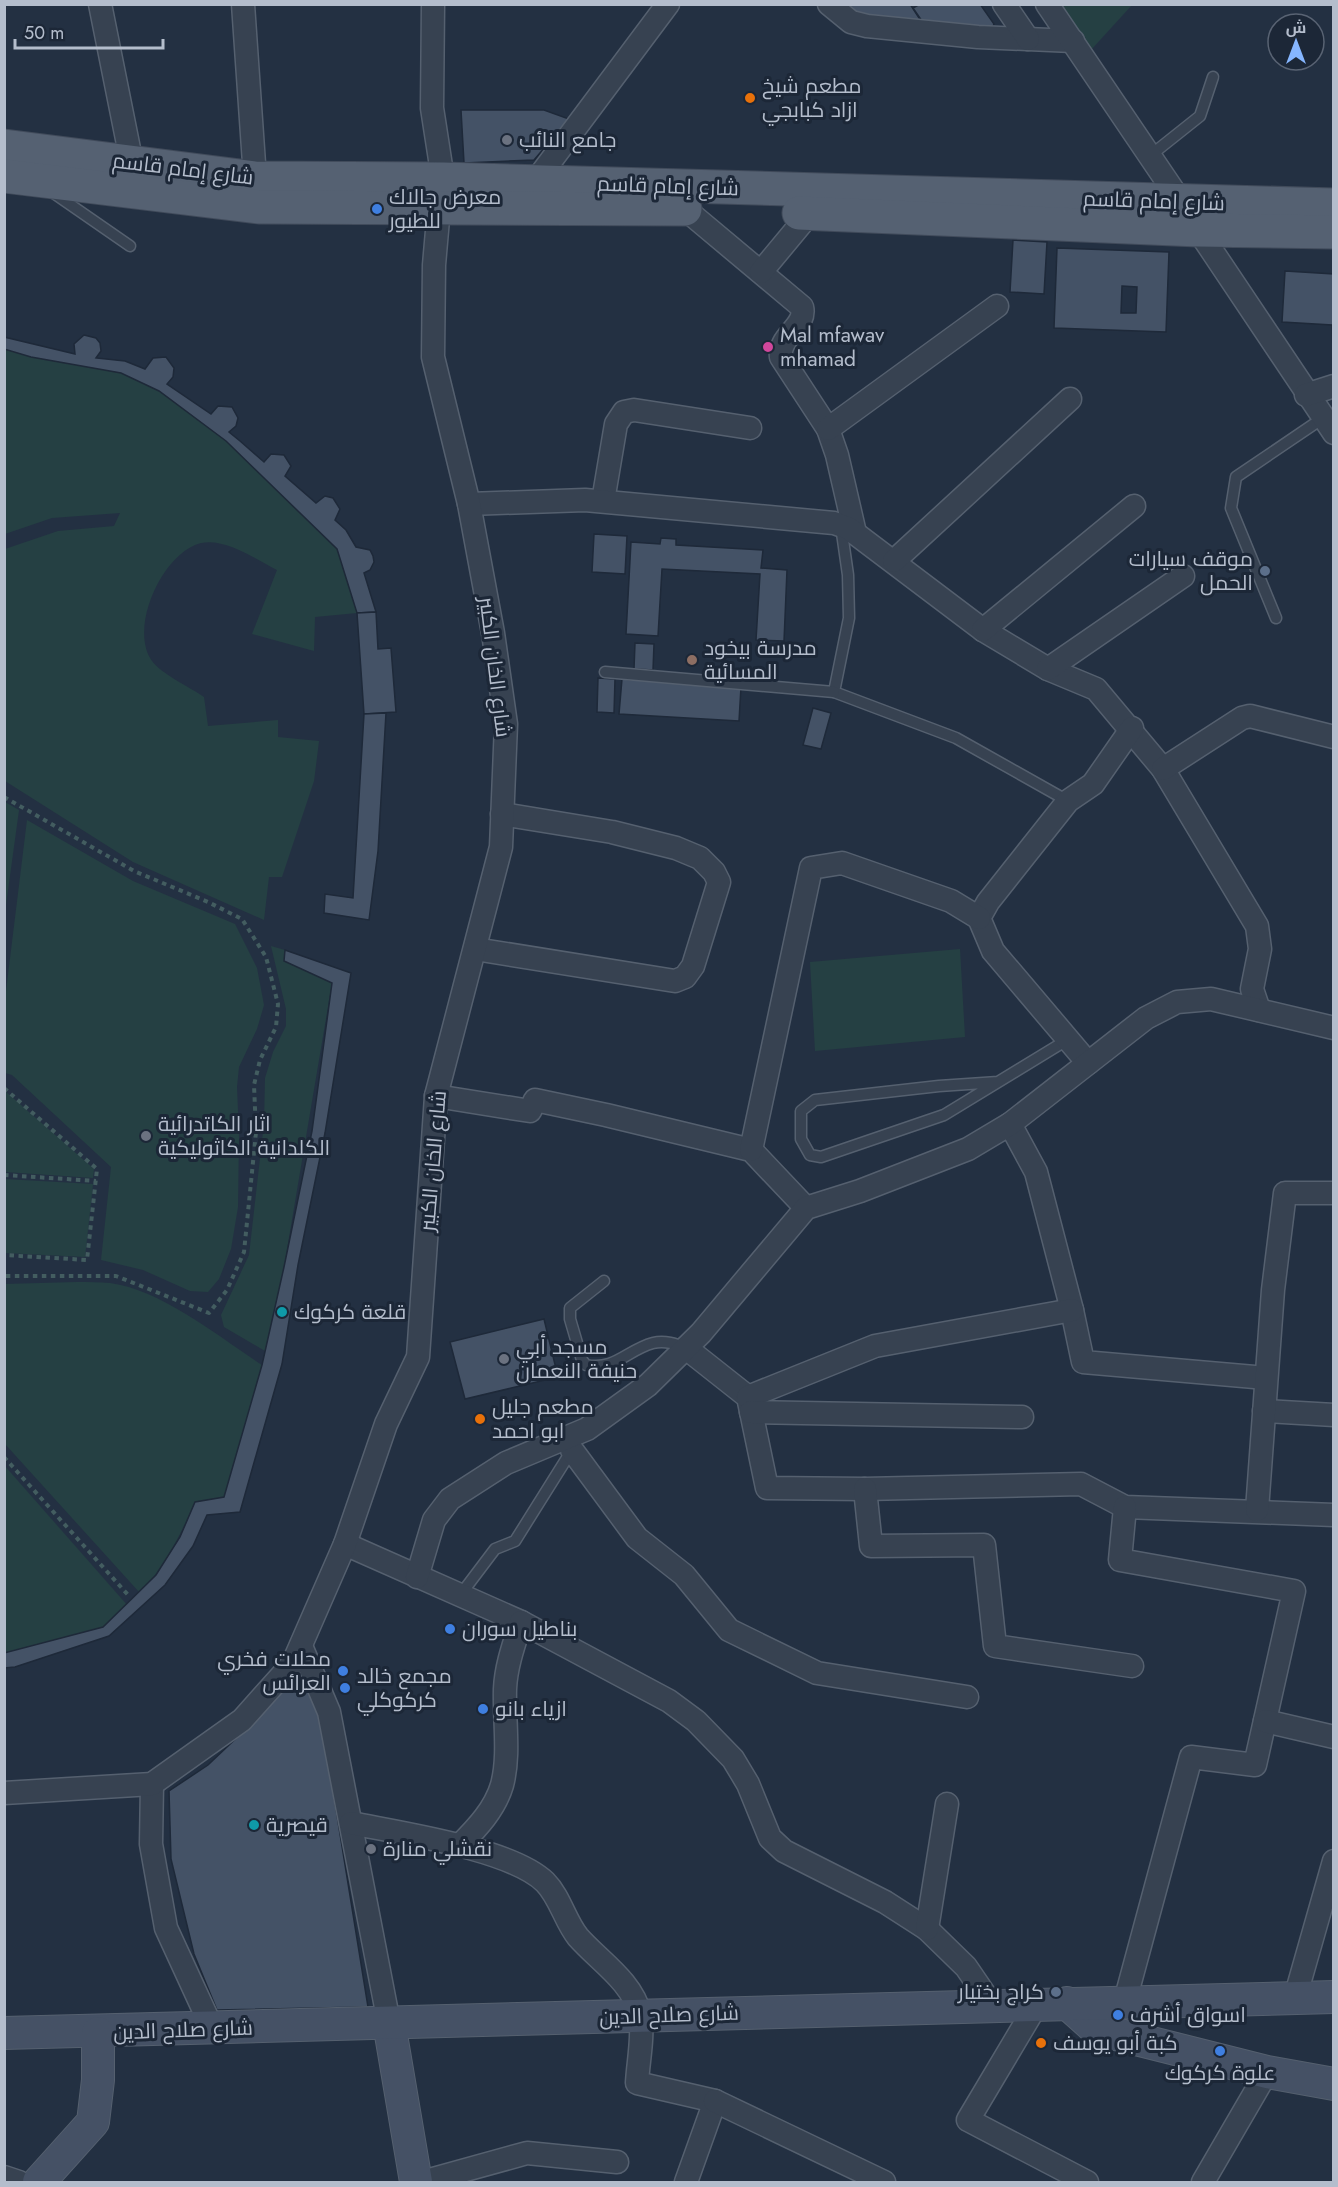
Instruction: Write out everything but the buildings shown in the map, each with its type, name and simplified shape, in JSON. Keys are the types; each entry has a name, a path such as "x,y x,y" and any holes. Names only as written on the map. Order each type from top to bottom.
{"main road":[{"name":"شارع إمام قاسم","path":"4,146 255,178 441,194 685,208 1198,230 1334,232"},
{"name":"شارع إمام قاسم","path":"4,176 259,207 441,194 535,182 1334,205"},
{"path":"1181,202 1198,230"}],"street":[{"path":"100,4 132,164"},
{"path":"243,4 255,178"},
{"name":"شارع الخان الكبير","path":"152,1784 242,1720 293,1664 345,1544 386,1424 418,1357 436,1096 501,847 506,724 494,633 469,504 433,357 434,265 441,194 432,108 434,4"},
{"path":"535,182 668,4"},
{"path":"829,4 839,15 867,26 1073,42"},
{"path":"1004,4 1028,39"},
{"path":"1047,4 1181,202"},
{"path":"685,208 802,307 801,320 782,345 781,357 828,429 837,455 848,529"},
{"path":"761,272 810,213"},
{"path":"1198,230 1328,425"},
{"path":"828,429 997,306"},
{"path":"1306,395 1334,386"},
{"path":"894,561 1070,399"},
{"path":"603,501 616,424 624,412 634,410 750,428"},
{"path":"469,504 550,500 603,501 848,529 894,561 983,630 1048,669 1096,689 1132,728 1163,769 1260,933 1260,949 1252,989 1259,1010"},
{"path":"983,630 1134,506"},
{"path":"1048,669 1182,576"},
{"path":"1163,769 1242,718 1250,716 1334,737"},
{"path":"979,918 988,902 1068,801 1093,784 1132,728"},
{"path":"475,949 675,981 685,977 693,966 719,882 714,872 700,858 676,848 612,832 502,814"},
{"path":"751,1150 812,868 842,863 951,901 979,918 993,951 1088,1063"},
{"path":"417,1577 434,1520 450,1499 507,1463 570,1443 648,1385 686,1348 806,1208 925,1167 968,1149 1010,1124 1146,1018 1177,1002 1211,999 1334,1028"},
{"path":"436,1096 530,1111 536,1100 751,1150 806,1208"},
{"path":"1010,1124 1036,1172 1072,1310 1083,1362 1266,1378"},
{"path":"1257,1510 1273,1290 1285,1193 1334,1193"},
{"path":"749,1404 875,1346 1072,1310"},
{"path":"686,1348 749,1404 767,1488 865,1489 1081,1484 1125,1507 1257,1510 1334,1515"},
{"path":"749,1404 1022,1417"},
{"path":"1264,1411 1334,1415"},
{"path":"570,1443 637,1538 684,1575 729,1630 818,1673 967,1697"},
{"path":"865,1489 871,1546 984,1545 995,1646 1132,1666"},
{"path":"1125,1507 1120,1560 1294,1591 1255,1765 1191,1757 1125,2001"},
{"path":"345,1544 521,1622 669,1701 687,1714 733,1759 748,1784 770,1838 784,1851 877,1897 927,1929 966,1967 992,2005"},
{"path":"460,1845 482,1823 501,1788 505,1768 505,1686 511,1654 521,1622"},
{"path":"301,1646 329,1712 389,2023 416,2182"},
{"path":"1264,1721 1334,1737"},
{"path":"4,1793 152,1784 151,1844 166,1928 212,2028"},
{"path":"927,1929 947,1804"},
{"path":"351,1823 460,1845 532,1872 547,1884 577,1936 622,1981 633,1998 640,2015 638,2083 715,2102 884,2182"},
{"path":"1295,1998 1334,1861"},
{"name":"شارع صلاح الدين","path":"4,2034 1052,2003 1334,1997"},
{"path":"1087,2182 968,2120 1052,2003 1096,2029 1267,2072 1334,2084"},
{"path":"39,2182 93,2122 98,2080 98,2033"},
{"path":"1203,2182 1267,2072"},
{"path":"686,2182 715,2102"},
{"path":"422,2182 526,2153 617,2162"},
{"path":"4,2177 19,2182"}],"lane":[{"path":"1151,155 1200,116 1213,77"},
{"path":"37,181 129,246"},
{"path":"1276,618 1231,508 1232,491 1236,477 1328,425"},
{"path":"834,692 849,618 848,529"},
{"path":"605,672 834,692 956,738 1068,801"},
{"path":"998,1082 815,1100 801,1111 801,1139 810,1155 821,1157 944,1115 1067,1040"},
{"path":"604,1281 570,1308 576,1340 582,1360 586,1365 605,1367 653,1343 667,1342 686,1348"},
{"path":"461,1594 495,1549 515,1541 570,1443"}],"path":[{"path":"4,797 134,872 208,902 242,919 266,957 278,1005 276,1027 260,1060 254,1084 256,1131 244,1252 216,1308 209,1313 116,1276 4,1276"},
{"path":"4,1088 97,1169 87,1260 4,1255"},
{"path":"4,1175 96,1181"},
{"path":"4,1457 129,1596"}],"green space":[{"path":"1062,5 1132,5 1091,50"},
{"path":"5,349 31,357 121,373 159,391 226,441 337,549 357,613 315,617 314,651 252,634 277,570 230,546 211,542 201,543 187,549 162,576 147,612 144,630 146,647 152,661 169,675 204,697 208,726 278,720 278,737 319,741 314,781 282,877 269,877 264,920 133,862 5,781 5,549 58,531 114,526 120,513 52,518 5,534"},
{"path":"5,802 19,810 5,912"},
{"path":"27,820 133,881 235,924 257,968 264,1005 257,1029 239,1067 237,1087 238,1207 231,1249 219,1279 208,1292 190,1291 143,1270 101,1260 111,1167 12,1075 5,1073 5,999"},
{"path":"271,946 285,950 284,961 332,983 284,1267 265,1351 224,1327 221,1315 249,1255 264,1123 265,1078 273,1052 286,1026 286,1009"},
{"path":"960,949 965,1037 815,1051 810,962"},
{"path":"5,1091 94,1169 93,1178 5,1172"},
{"path":"5,1179 93,1184 85,1257 5,1253"},
{"path":"110,1283 130,1287 150,1295 189,1316 262,1365 224,1497 195,1502 171,1550 140,1593 5,1444 4,1284"},
{"path":"4,1465 128,1606 103,1627 5,1653"}],"place":[{"name":"مطعم شيخ ازاد كبابجي","path":"750,98"},
{"name":"جامع النائب","path":"507,140"},
{"name":"معرض جالاك للطيور","path":"377,209"},
{"name":"Mal mfawav mhamad","path":"768,347"},
{"name":"موقف سيارات الحمل","path":"1265,571"},
{"name":"مدرسة بيخود المسائية","path":"692,660"},
{"name":"اثار الكاتدرائية الكلدانية الكاثوليكية","path":"146,1136"},
{"name":"قلعة كركوك","path":"282,1312"},
{"name":"مسجد أبي حنيفة النعمان","path":"504,1359"},
{"name":"مطعم جليل ابو احمد","path":"480,1419"},
{"name":"بناطيل سوران","path":"450,1629"},
{"name":"محلات فخري العرائس","path":"343,1671"},
{"name":"مجمع خالد كركوكلي","path":"345,1688"},
{"name":"ازياء بانو","path":"483,1709"},
{"name":"قيصرية","path":"254,1825"},
{"name":"نقشلي منارة","path":"371,1849"},
{"name":"كراج بختيار","path":"1056,1992"},
{"name":"اسواق أشرف","path":"1118,2015"},
{"name":"كبة أبو يوسف","path":"1041,2043"},
{"name":"علوة كركوك","path":"1220,2051"}]}
